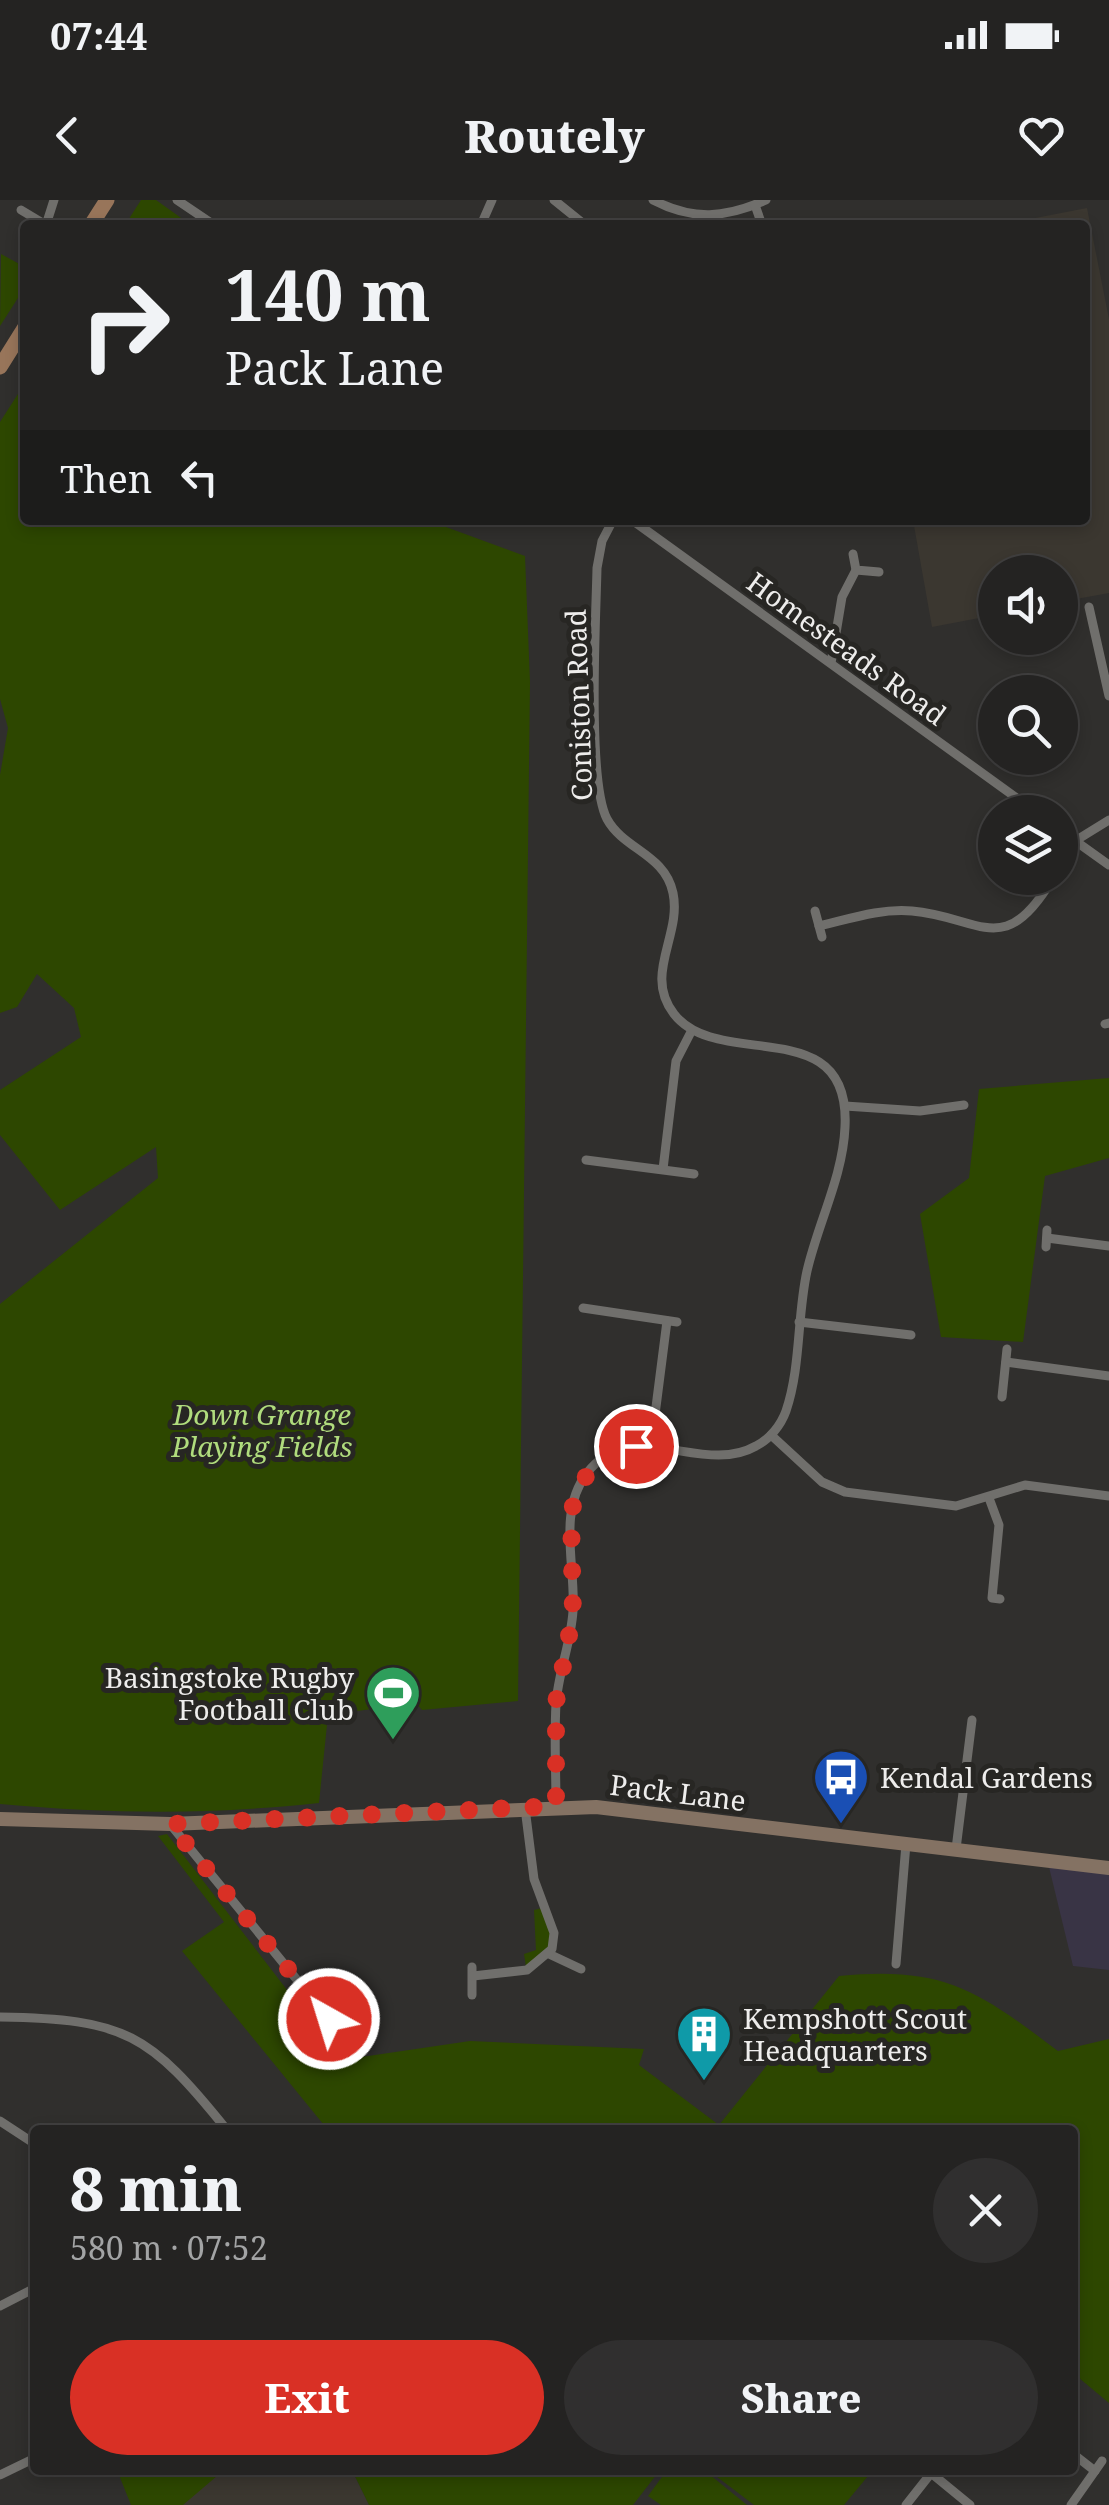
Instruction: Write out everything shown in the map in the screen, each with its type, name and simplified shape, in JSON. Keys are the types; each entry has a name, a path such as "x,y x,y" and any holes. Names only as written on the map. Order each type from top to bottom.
{"main road":[{"path":"0,366 20,336"}],"street":[{"path":"476,200 491,203"},
{"path":"554,200 579,220"},
{"path":"569,212 578,200"},
{"path":"653,200 709,216 766,200"},
{"path":"180,201 207,220"},
{"path":"755,205 760,220"},
{"path":"21,210 38,220"},
{"name":"Coniston Road","path":"610,525 602,540 597,568 600,792 616,830 658,862 670,884 674,907 661,981 671,1010 692,1030"},
{"name":"Homesteads Road","path":"639,525 1013,795"},
{"path":"831,663 842,597 856,570 853,554"},
{"path":"856,570 879,572"},
{"path":"1090,606 1108,690"},
{"path":"1078,839 1109,820"},
{"path":"1078,843 1109,865"},
{"path":"819,926 900,910 930,914 978,929 1000,928 1034,908 1042,895"},
{"path":"814,911 822,937"},
{"path":"556,1806 556,1702 573,1615 570,1537 576,1493 588,1471 607,1455 628,1446 728,1455 751,1449 771,1435 787,1408 806,1274 842,1150 844,1106 830,1076 807,1055 709,1038 692,1030 676,1061 663,1169"},
{"path":"844,1106 920,1112 958,1105 950,1094"},
{"path":"586,1160 601,1156 694,1174"},
{"path":"1046,1238 1109,1246"},
{"path":"582,1308 672,1321 651,1446"},
{"path":"799,1322 911,1335"},
{"path":"1002,1396 1007,1349"},
{"path":"1006,1362 1109,1376"},
{"path":"771,1435 835,1490 956,1506 1024,1485 1109,1496"},
{"path":"990,1498 999,1525 992,1598 1000,1599"},
{"path":"956,1850 972,1720"},
{"name":"Pack Lane","path":"0,1819 170,1824 556,1806 628,1810 1109,1868"},
{"path":"472,1994 472,1971 517,1973 549,1954 554,1932 534,1879 526,1808"},
{"path":"170,1824 329,2019"},
{"path":"896,1964 906,1844"},
{"path":"549,1954 581,1969"},
{"path":"0,2017 100,2023 126,2032 178,2070 223,2125"},
{"path":"0,2121 30,2141"},
{"path":"0,2306 30,2291"},
{"path":"1078,2458 1096,2471"},
{"path":"0,2476 30,2461"},
{"path":"1071,2505 1102,2461"},
{"path":"906,2505 930,2475"},
{"path":"935,2475 970,2505"}],"shaded area":[{"path":"1087,208 1089,220 1026,220"},
{"path":"1090,223 1109,319 1109,593 1078,599 1078,555 978,555 978,618 932,627 914,525 1090,525"},
{"path":"1049,1867 1109,1874 1109,1970 1073,1966"},
{"path":"200,2475 354,2475 369,2505 141,2505"}],"green space":[{"path":"141,200 156,200 184,220 128,220"},
{"path":"1,254 20,264 20,295 0,326"},
{"name":"Down Grange Playing Fields","path":"20,391 20,525 441,525 525,556 530,682 518,1701 422,1710 416,1703 328,1715 319,1803 160,1812 0,1804 0,1304 158,1178 156,1147 60,1210 0,1135 0,1090 81,1037 74,1008 37,974 17,1007 0,1013 0,775 8,728 0,699 0,422"},
{"path":"1109,1078 1109,1158 1045,1176 1023,1342 941,1337 920,1214 969,1178 979,1089"},
{"path":"167,1834 341,2060 470,2041 644,2049 639,2065 719,2125 324,2125 182,1951 224,1922 158,1836"},
{"path":"542,1908 552,1932 549,1950 526,1967 524,1954 536,1950 534,1910"},
{"path":"906,1975 958,1987 1004,2012 1058,2051 1109,2039 1109,2403 1078,2377 1078,2125 719,2125 839,1976"},
{"path":"119,2475 223,2475 183,2505 131,2505"},
{"path":"354,2475 656,2475 633,2505 369,2505"},
{"path":"663,2475 710,2475 747,2505 661,2505 648,2496"},
{"path":"715,2475 869,2475 844,2505 754,2505"}],"place":[{"name":"Basingstoke Rugby Football Club","path":"393,1742"},
{"name":"Kendal Gardens","path":"841,1826"},
{"name":"Kempshott Scout Headquarters","path":"704,2083"}],"route":[{"path":"329,2019 170,1824 556,1806 556,1702 573,1615 571,1512 588,1471 614,1451 636,1446"}]}
